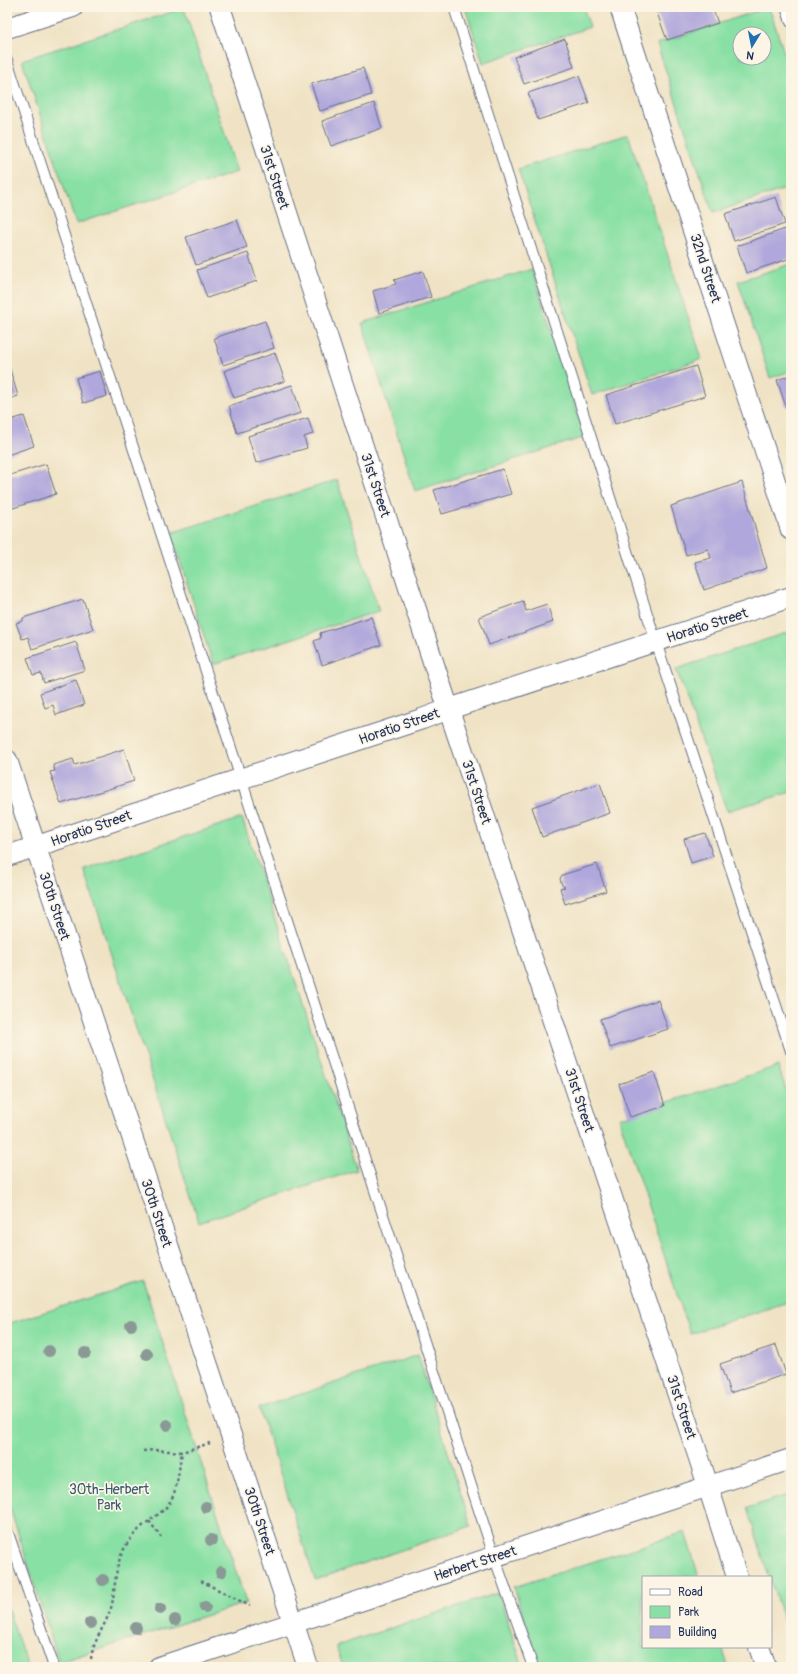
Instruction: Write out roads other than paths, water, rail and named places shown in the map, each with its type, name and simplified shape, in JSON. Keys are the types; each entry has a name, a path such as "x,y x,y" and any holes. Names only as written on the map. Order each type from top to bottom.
{"street":[{"path":"7,28 73,7"},
{"name":"31st Street","path":"220,7 449,709 709,1486 737,1576"},
{"name":"32nd Street","path":"620,7 791,530"},
{"name":"Horatio Street","path":"7,856 791,597"},
{"name":"30th Street","path":"7,760 308,1667"},
{"name":"Herbert Street","path":"159,1667 791,1459"},
{"path":"760,1648 766,1667"}],"lane":[{"path":"454,7 656,642 791,1051"},
{"path":"786,7 791,22"},
{"path":"7,60 494,1556 533,1667"},
{"path":"7,1530 54,1667"}],"park label":[{"name":"30th-Herbert Park","path":"109,1498"}]}
